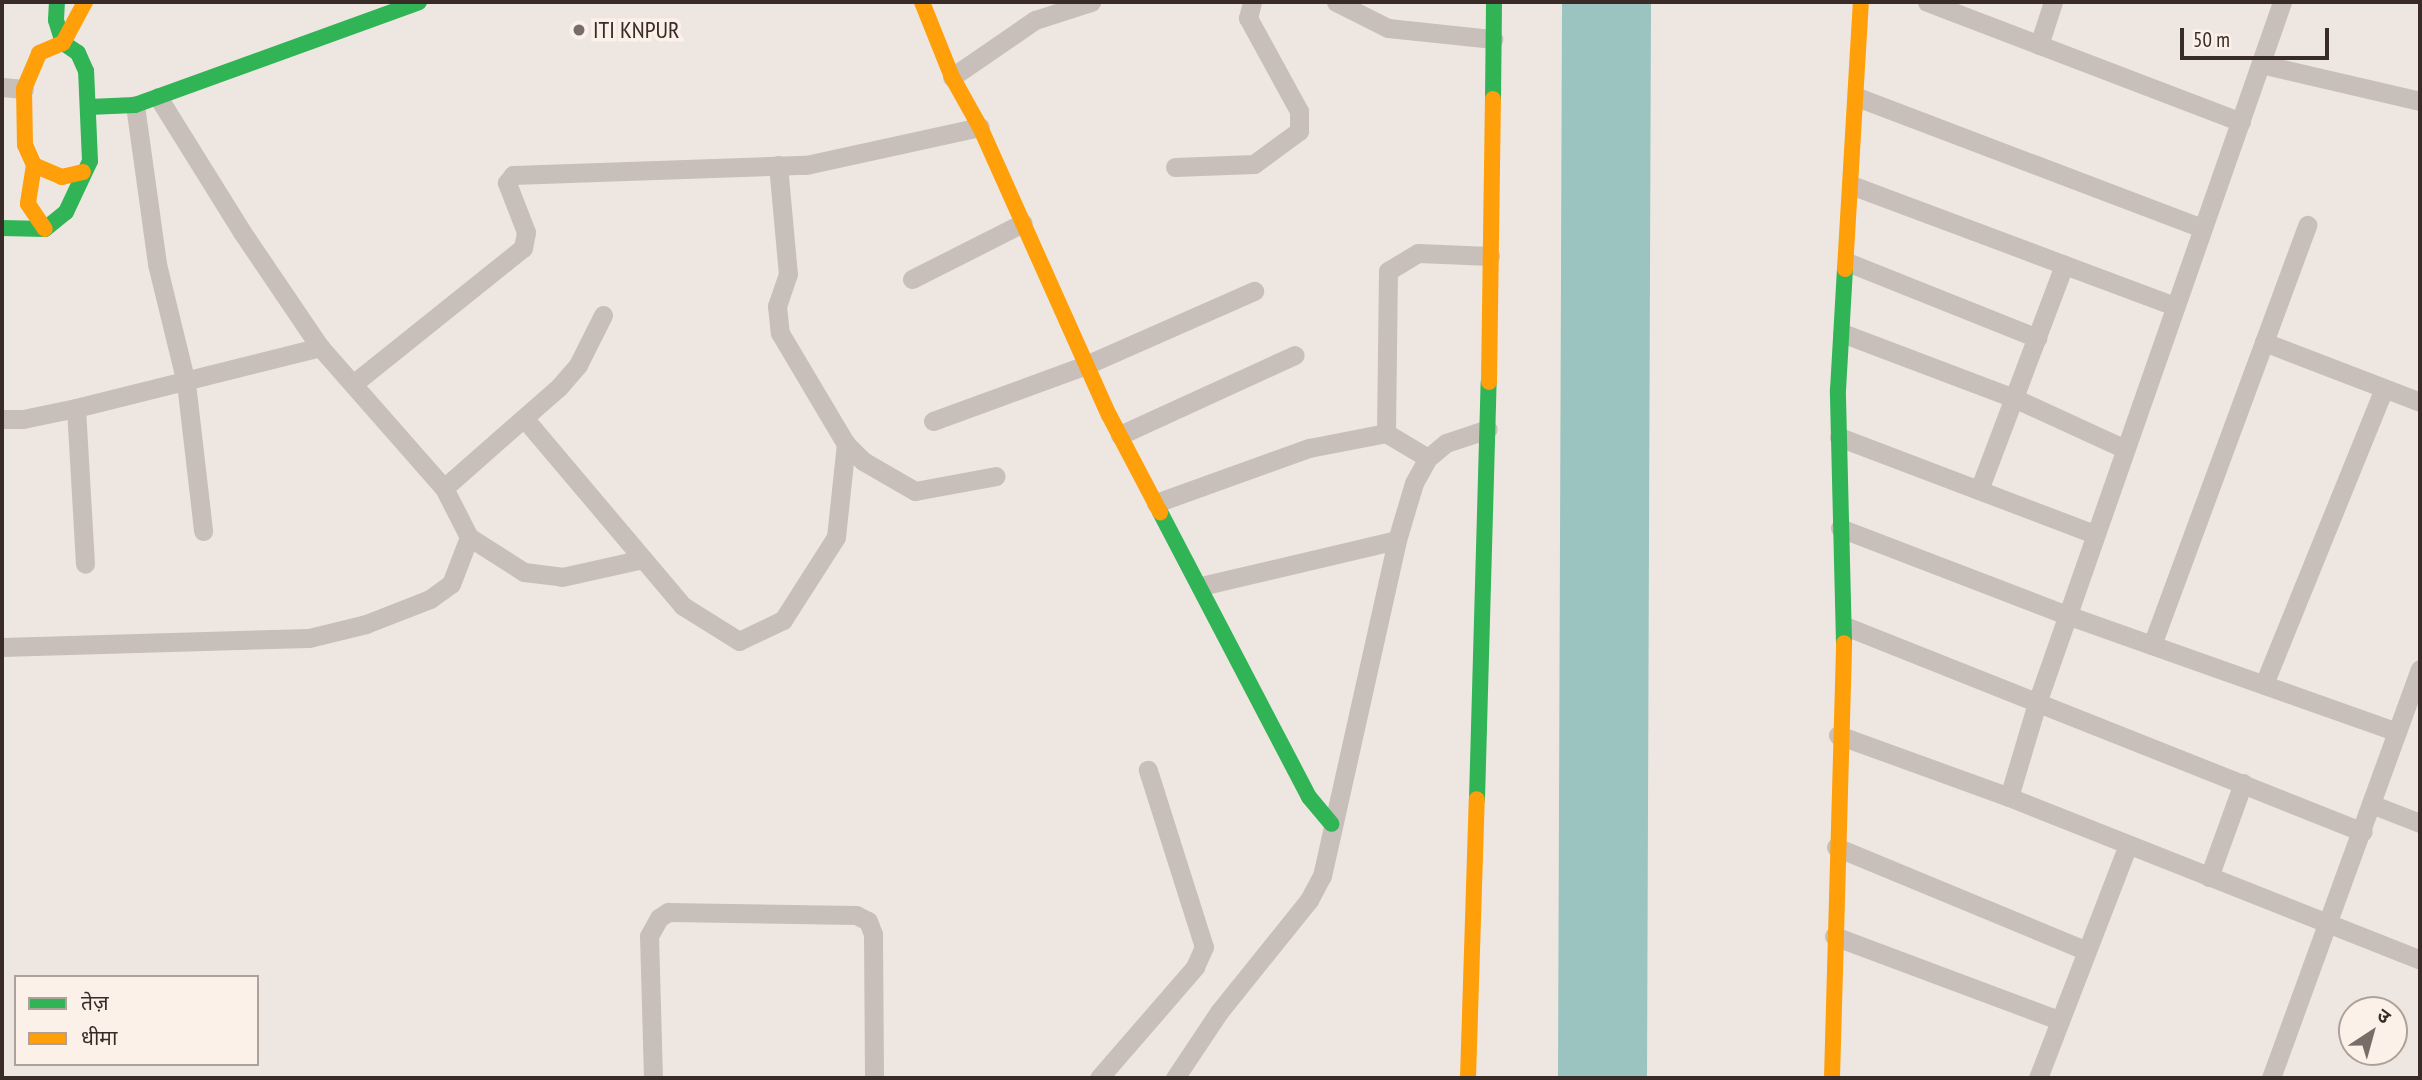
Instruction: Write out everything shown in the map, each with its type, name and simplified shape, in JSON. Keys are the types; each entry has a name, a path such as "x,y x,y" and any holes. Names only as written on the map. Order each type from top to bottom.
{"street":[{"path":"2,228 45,229 66,212 90,161 86,71 78,53 63,43 56,20 57,2"},
{"path":"45,229 28,204 34,165 25,145 24,89 39,53 63,43 85,2"},
{"path":"89,107 135,104 158,97 419,2"},
{"path":"922,2 952,77 980,127 1120,435 1309,797 1332,824"},
{"path":"952,77 1035,20 1091,2"},
{"path":"1175,167 1254,164 1299,131 1299,111 1248,18 1252,2"},
{"path":"1336,2 1388,28 1493,39"},
{"path":"1468,1078 1488,429 1494,2"},
{"path":"1832,1078 1838,735 1845,626 1839,437 1842,334 1861,2"},
{"path":"1927,2 2241,122"},
{"path":"2039,45 2053,2"},
{"path":"2009,797 2038,700 2124,449 2282,2"},
{"path":"2261,64 2420,102"},
{"path":"2,87 24,89"},
{"path":"158,97 242,233 320,347 444,488 469,537 524,572 562,577 643,559"},
{"path":"1857,97 2201,228"},
{"path":"135,104 157,264 186,383 203,531"},
{"path":"353,384 523,248 526,232 507,183 513,174 806,164 980,127"},
{"path":"34,165 62,177 83,172"},
{"path":"778,166 788,274 777,306 780,333 846,444 863,461 915,491 996,476"},
{"path":"1851,185 2174,306"},
{"path":"912,279 1023,223"},
{"path":"2152,645 2307,225"},
{"path":"1386,433 1388,271 1418,253 1490,256"},
{"path":"1847,262 2037,338"},
{"path":"1979,490 2064,265"},
{"path":"933,421 1086,365 1254,290"},
{"path":"444,488 524,418 578,365 603,315"},
{"path":"1842,334 2014,398 2124,449"},
{"path":"2264,342 2420,402"},
{"path":"2,419 76,408 186,383 320,347"},
{"path":"1120,435 1295,355"},
{"path":"2264,684 2384,388"},
{"path":"76,408 85,564"},
{"path":"524,418 683,606 739,641 783,620 836,537 846,444"},
{"path":"1175,1078 1219,1012 1309,900 1322,876 1397,540 1414,483 1428,458 1446,443 1488,429"},
{"path":"1156,503 1309,447 1386,433 1428,458"},
{"path":"1839,437 2095,534"},
{"path":"1840,528 2067,615 2397,732"},
{"path":"2,647 309,638 366,624 430,599 451,584 469,537"},
{"path":"1201,586 1397,540"},
{"path":"1845,626 2038,700 2363,832"},
{"path":"2271,1078 2327,920 2363,832 2420,668"},
{"path":"1838,735 2009,797 2209,877 2327,920 2420,960"},
{"path":"1099,1078 1195,967 1204,947 1148,770"},
{"path":"2209,877 2243,783"},
{"path":"2371,804 2420,824"},
{"path":"2038,1078 2085,950 2128,845"},
{"path":"1836,847 2085,950"},
{"path":"653,1078 649,936 659,918 668,912 856,915 868,921 873,934 874,1078"},
{"path":"1834,936 2059,1020"}],"water":[{"path":"1562,2 1651,2 1647,1078 1558,1078"}],"traffic: fast":[{"path":"2,228 45,229 66,212 90,161 86,71 78,53 63,43 56,20 57,2"},
{"path":"89,107 135,105 419,2"},
{"path":"1493,99 1494,2"},
{"path":"1844,643 1838,390 1845,269"},
{"path":"1477,799 1489,382"},
{"path":"1160,512 1309,797 1332,824"}],"traffic: slow":[{"path":"83,172 62,177 34,165 25,145 24,89 39,53 63,43 85,2"},
{"path":"922,2 952,77 980,127 1109,415 1160,512"},
{"path":"1845,269 1861,2"},
{"path":"1489,382 1493,99"},
{"path":"34,165 28,204 45,229"},
{"path":"1832,1078 1844,643"},
{"path":"1468,1078 1477,799"}],"place":[{"name":"ITI KNPUR","path":"579,30"}]}
